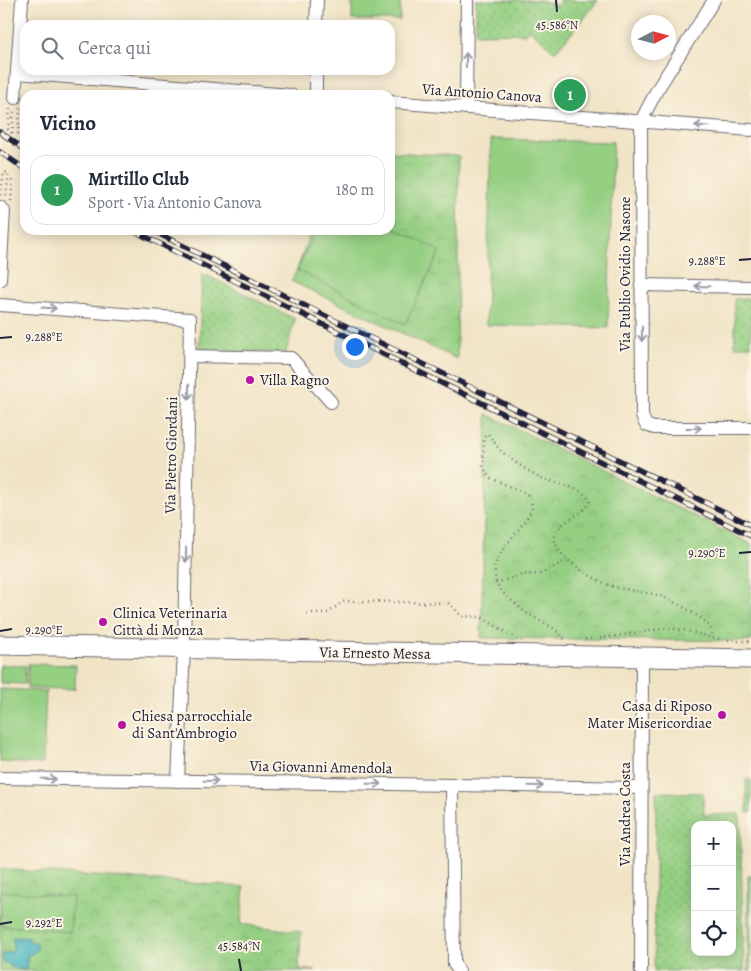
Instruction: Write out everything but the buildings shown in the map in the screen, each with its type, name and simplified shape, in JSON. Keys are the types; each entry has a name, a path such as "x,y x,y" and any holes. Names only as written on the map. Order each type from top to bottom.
{"street":[{"path":"21,20 22,0"},
{"path":"316,20 317,0"},
{"path":"466,108 467,0"},
{"path":"641,121 657,90 714,0"},
{"path":"16,98 20,29"},
{"path":"44,75 235,90"},
{"path":"316,75 316,90"},
{"name":"Via Antonio Canova","path":"395,102 751,130"},
{"name":"Via Publio Ovidio Nasone","path":"641,121 642,416 646,425 654,428 751,428"},
{"path":"0,280 4,205"},
{"path":"641,285 751,287"},
{"name":"Via Pietro Giordani","path":"0,305 190,319 184,650 178,781"},
{"path":"190,356 291,358 331,402"},
{"name":"Via Ernesto Messa","path":"0,645 184,650 751,659"},
{"name":"Via Andrea Costa","path":"641,971 642,657"},
{"name":"Via Giovanni Amendola","path":"0,778 642,788"},
{"path":"452,785 454,964 459,971"}],"path":[{"path":"16,98 15,106 12,133 8,129 11,101 16,98"},
{"path":"16,98 20,103 18,134"},
{"path":"0,195 4,172 9,173 4,205 10,211 13,177"},
{"path":"564,639 555,630 526,613 503,593 496,583 494,568 501,552 532,510 531,501 527,494 490,478 483,467 484,437 488,434 500,450 518,463 542,477 574,488 587,496 590,501 588,507 562,526 555,534 554,542 567,560 588,575 610,585 659,596 678,604 706,623 711,630 713,638"},
{"path":"496,583 521,575 541,574 567,560"},
{"path":"307,613 328,613 342,602 350,601 448,603 460,616 481,617 517,639"},
{"path":"584,640 667,628 684,630 713,638 751,641"},
{"path":"555,639 571,639"}],"green space":[{"path":"352,0 400,0 400,20 352,20"},
{"path":"476,0 542,0 557,6 560,0 598,0 555,52 529,29 524,35 521,33 476,34"},
{"path":"491,139 613,142 608,328 486,325"},
{"path":"395,152 459,156 457,359 291,281 297,270 309,235 395,235"},
{"path":"395,228 440,251 405,324 297,270 314,235 395,235"},
{"path":"202,273 295,319 286,353 199,350"},
{"path":"734,299 751,299 751,346 735,346"},
{"path":"487,414 751,544 751,641 481,638"},
{"path":"28,664 76,665 75,689 27,688"},
{"path":"0,665 26,666 25,684 0,683"},
{"path":"0,689 46,691 43,764 0,762"},
{"path":"746,780 751,780 751,813 747,813"},
{"path":"656,792 703,793 704,815 740,814 744,971 654,971"},
{"path":"0,869 244,887 241,924 301,932 299,969 316,971 0,971"},
{"path":"748,876 751,876 751,971 748,971"},
{"path":"1,891 73,897 70,932 0,925"}],"water":[{"path":"13,937 29,938 29,942 37,944 37,949 32,954 28,954 26,970 10,967 10,964 4,963 2,958 3,954 13,951"}],"railway":[{"path":"0,132 20,146"},
{"path":"0,152 20,166"},
{"path":"142,235 751,536"},
{"path":"161,235 751,525"}],"place":[{"name":"Mirtillo Club","path":"570,95"},
{"name":"Villa Ragno","path":"250,380"},
{"name":"Clinica Veterinaria Città di Monza","path":"103,622"},
{"name":"Casa di Riposo Mater Misericordiae","path":"722,715"},
{"name":"Chiesa parrocchiale di Sant'Ambrogio","path":"122,725"}]}
